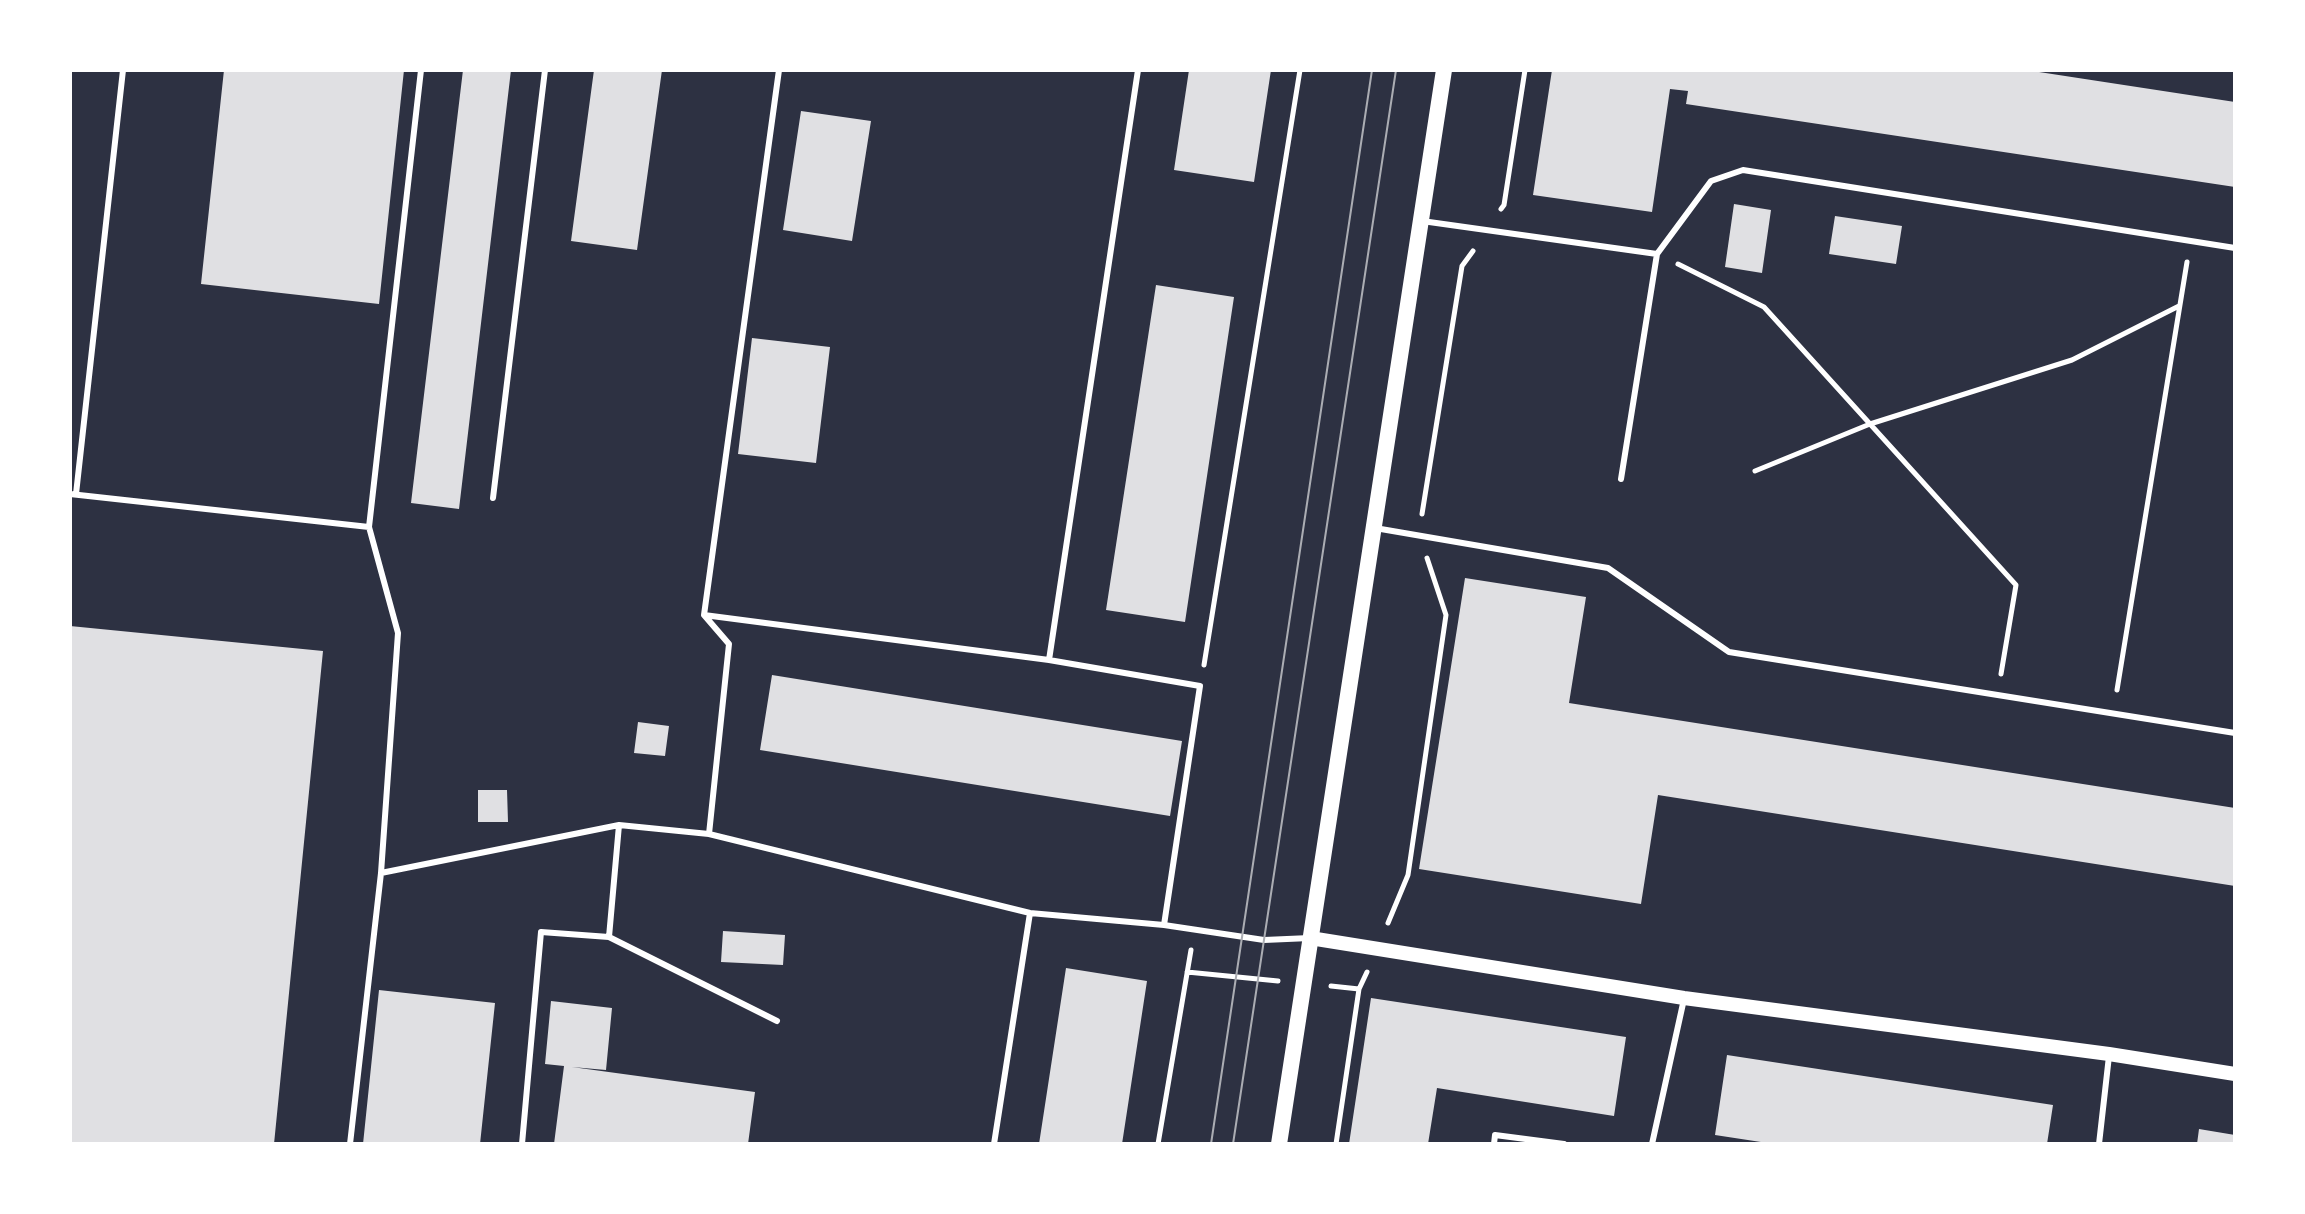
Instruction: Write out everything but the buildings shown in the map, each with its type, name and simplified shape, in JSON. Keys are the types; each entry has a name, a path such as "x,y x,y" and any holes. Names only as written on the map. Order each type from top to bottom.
{"main road":[{"path":"1279,1144 1444,70"}],"street":[{"path":"1310,938 1684,998 2109,1054 2235,1074"}],"lane":[{"path":"123,70 73,494 369,527"},
{"path":"350,1144 381,873 398,633 369,527 421,70"},
{"path":"493,498 545,70"},
{"path":"709,834 729,644 704,615 779,70"},
{"path":"1049,660 1138,70"},
{"path":"1621,479 1657,254 1711,181 1743,170 2235,248"},
{"path":"1421,221 1657,254"},
{"path":"1374,528 1608,568 1729,652 2235,733"},
{"path":"704,615 1049,660 1200,686 1164,925"},
{"path":"381,873 619,825 709,834 1030,913 1164,925 1264,940 1310,938"},
{"path":"609,937 619,825"},
{"path":"994,1144 1030,913"},
{"path":"522,1144 541,932 609,937 777,1021"},
{"path":"1652,1144 1684,998"},
{"path":"2099,1144 2109,1054"},
{"path":"1494,1144 1495,1135 1564,1144"}],"path":[{"path":"1200,686 1300,70"},
{"path":"1336,1144 1359,989 1408,875 1446,615 1419,534 1462,266 1504,205 1525,70"},
{"path":"2113,713 2190,241"},
{"path":"1657,254 1764,307 2016,585 1997,695"},
{"path":"1755,471 1870,424 2072,360 2180,305"},
{"path":"1158,1144 1194,929"}],"tram line":[{"path":"1211,1144 1372,70"},
{"path":"1233,1144 1396,70"}]}
